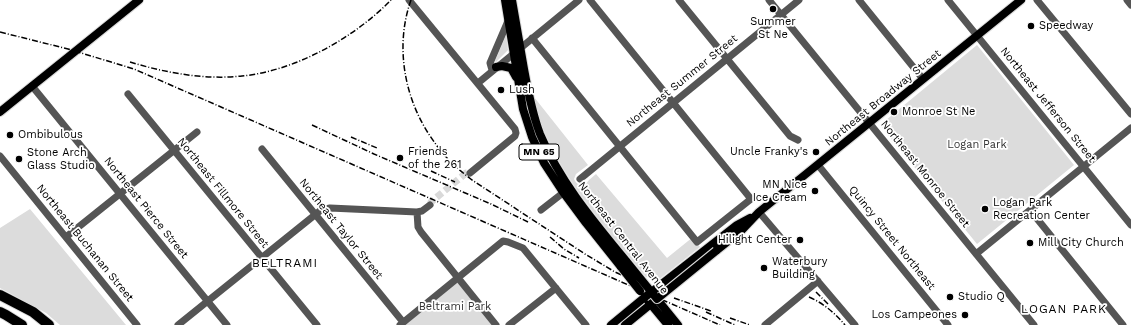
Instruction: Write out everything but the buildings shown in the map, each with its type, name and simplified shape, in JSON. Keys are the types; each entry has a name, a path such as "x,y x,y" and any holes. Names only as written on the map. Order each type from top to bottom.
{"highway":[{"path":"0,296 33,312 49,325"},
{"path":"0,312 22,325"}],"main road":[{"path":"0,112 139,0"},
{"name":"Northeast Central Avenue","path":"505,0 523,109 532,137 544,163 566,190"},
{"name":"Northeast Central Avenue","path":"512,0 536,123 566,190 586,223 624,265 654,302 678,325"},
{"name":"Northeast Broadway Street","path":"611,325 648,295 713,248 741,231 760,212 1021,0"},
{"path":"494,69 502,66 510,68 518,83"},
{"name":"Northeast Broadway Street","path":"627,323 654,302 713,248"},
{"name":"Northeast Central Avenue","path":"654,302 668,325"}],"street":[{"path":"409,0 515,129 515,136 470,173"},
{"path":"478,83 579,0"},
{"path":"532,38 697,242 751,199 590,0"},
{"path":"679,0 790,136 798,140"},
{"name":"Northeast Monroe Street","path":"768,0 1034,325"},
{"name":"Northeast Summer Street","path":"580,179 799,0"},
{"path":"859,0 923,79"},
{"name":"Northeast Jefferson Street","path":"948,0 1131,225"},
{"path":"1037,0 1131,114"},
{"path":"1127,0 1131,5"},
{"path":"494,69 490,63 508,21"},
{"name":"Northeast Pierce Street","path":"32,86 121,193 227,325"},
{"name":"Northeast Fillmore Street","path":"128,94 317,325"},
{"path":"976,254 1131,128"},
{"path":"66,237 197,132"},
{"name":"Northeast Taylor Street","path":"262,149 316,214 402,324"},
{"name":"Northeast Buchanan Street","path":"0,156 137,325"},
{"name":"Quincy Street Northeast","path":"818,165 948,325"},
{"path":"541,210 566,190"},
{"path":"178,325 316,214 323,210 330,208 417,212 422,211 430,205"},
{"path":"1030,210 1123,325"},
{"path":"417,212 418,227 421,232 496,325"},
{"path":"760,212 855,325"},
{"path":"402,324 503,241 523,248 586,325"},
{"path":"765,325 818,281"},
{"path":"510,325 556,288"}],"green space":[{"path":"506,35 508,50 496,62 495,61"},
{"name":"Logan Park","path":"977,45 1074,165 977,244 880,125"},
{"path":"534,97 588,165 576,174 574,179 577,184 585,185 596,174 667,258 693,237 700,247 657,281 646,277 579,193 564,169 540,121"},
{"path":"30,209 126,325 60,325 46,313 0,288 0,228"},
{"name":"Beltrami Park","path":"457,282 492,325 405,325"}],"tunnel":[{"path":"430,205 431,202 466,173 470,173"}],"railway":[{"path":"130,62 186,75 228,77 262,73 303,60 342,39 360,27 391,0"},
{"path":"411,0 403,37 405,74 416,111 443,154 472,180 585,254 615,272 660,292"},
{"path":"0,32 68,49 134,69 720,325"},
{"path":"312,125 374,154 491,204 528,222"},
{"path":"351,137 377,148"},
{"path":"431,171 455,182"},
{"path":"550,237 564,249 579,258"},
{"path":"816,292 828,304"},
{"path":"809,297 819,302 837,316 845,325"},
{"path":"674,298 711,311"},
{"path":"706,312 735,325"},
{"path":"730,318 750,325"}],"place":[{"name":"Summer St Ne","path":"773,9"},
{"name":"Speedway","path":"1031,26"},
{"name":"Lush","path":"501,90"},
{"name":"Monroe St Ne","path":"894,112"},
{"name":"Ombibulous","path":"10,135"},
{"name":"Uncle Franky's","path":"816,152"},
{"name":"Friends of the 261","path":"400,158"},
{"name":"Stone Arch Glass Studio","path":"19,159"},
{"name":"MN Nice Ice Cream","path":"815,191"},
{"name":"Logan Park Recreation Center","path":"985,209"},
{"name":"Hilight Center","path":"800,240"},
{"name":"Mill City Church","path":"1030,243"},
{"name":"Waterbury Building","path":"764,268"},
{"name":"Studio Q","path":"950,297"},
{"name":"Los Campeones","path":"965,315"}],"district":[{"name":"BELTRAMI","path":"285,263"},
{"name":"LOGAN PARK","path":"1064,309"}]}
